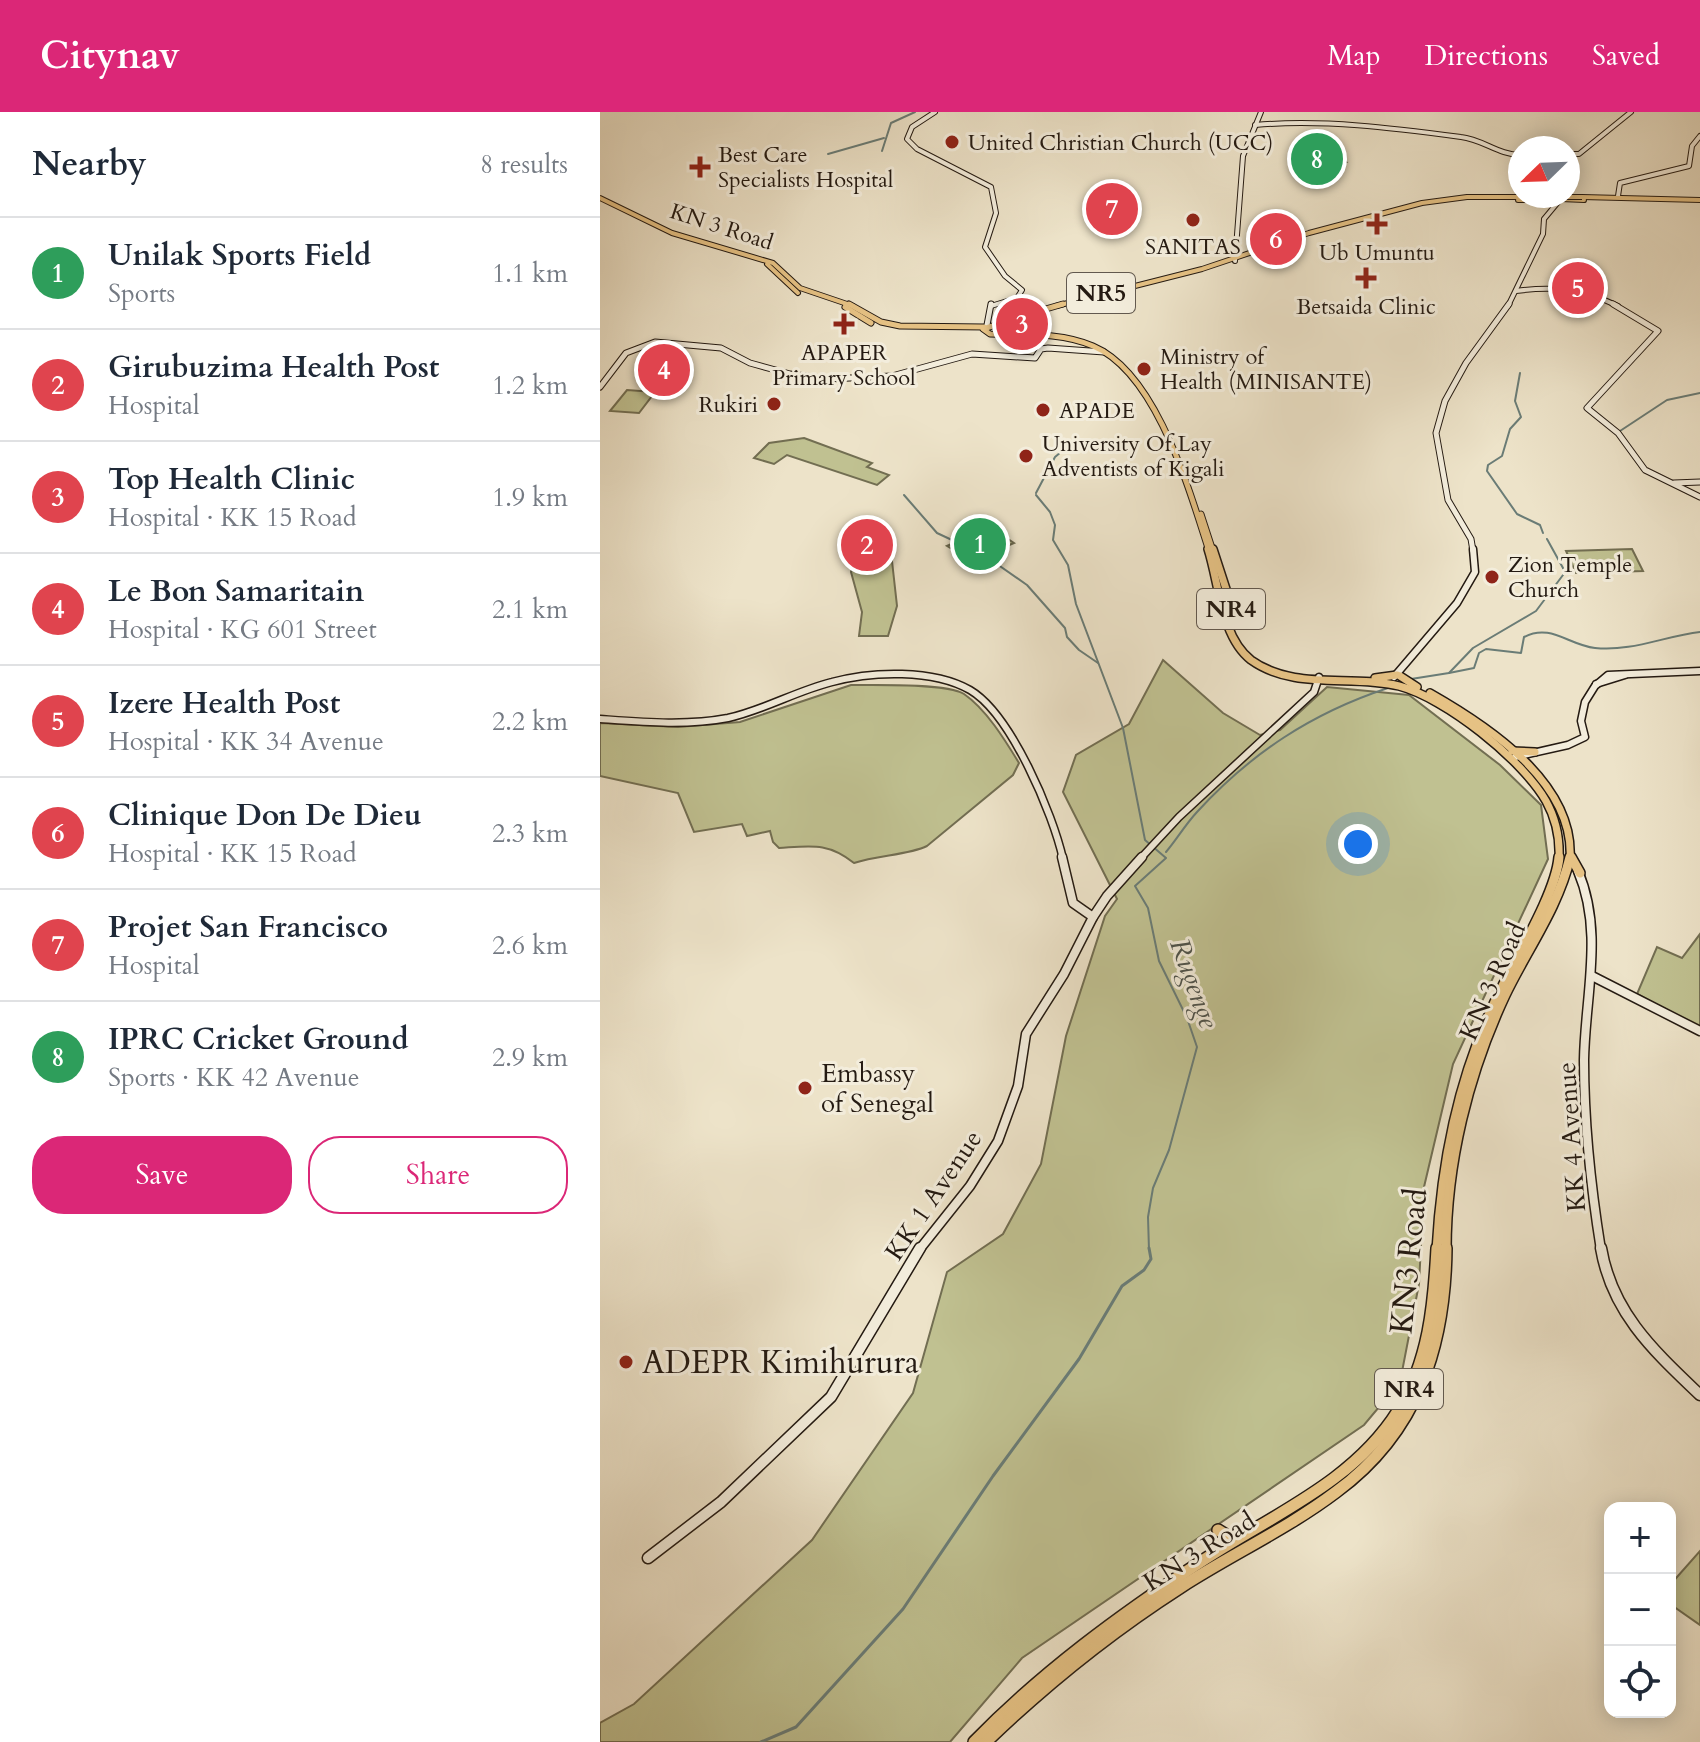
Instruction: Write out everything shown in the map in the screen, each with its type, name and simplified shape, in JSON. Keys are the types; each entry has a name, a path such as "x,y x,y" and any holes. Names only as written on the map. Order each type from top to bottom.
{"highway":[{"name":"NR5","path":"1009,329 1023,317 1235,260 1421,205 1508,197"},
{"path":"1486,198 1508,198"},
{"path":"1580,198 1632,198"},
{"name":"NR5","path":"1582,198 1700,200"},
{"path":"1580,199 1632,198"},
{"name":"KN 3 Road","path":"600,200 675,236 765,263 796,292 845,307 871,324 896,328 984,329"},
{"name":"NR5","path":"997,323 1235,260"},
{"path":"984,329 997,323 1009,329 1072,340 1103,350"},
{"path":"984,329 994,335 1009,329"},
{"path":"984,329 1030,333"},
{"name":"NR4","path":"1103,350 1135,385 1163,425 1212,561 1236,643 1254,661 1270,669 1319,678 1396,680"},
{"name":"NR4","path":"1319,678 1396,680 1417,687 1460,712 1530,770 1556,803 1567,834 1573,867"},
{"name":"KN3 Road","path":"974,1742 1070,1655 1234,1540 1305,1499 1341,1473 1372,1444 1406,1396 1424,1354 1435,1313 1442,1180 1478,1042 1553,882 1559,852 1556,828 1544,797 1515,759 1433,701 1396,680"},
{"path":"1507,749 1537,753 1530,770"},
{"name":"KN 3 Road","path":"986,1742 1071,1664 1152,1605 1342,1487 1373,1460 1397,1431 1419,1394 1440,1326 1444,1303 1448,1189 1456,1131 1503,1000 1573,867"},
{"path":"1218,1530 1234,1540"}],"main road":[{"path":"935,112 912,127 907,139 917,149 991,187 996,213 985,247 1005,276 1022,292 1017,298 991,304 984,329"},
{"path":"1235,260 1243,156 1261,112"},
{"path":"1580,153 1631,112"},
{"path":"1255,125 1301,121 1464,137 1483,141 1508,154"},
{"path":"1618,196 1620,183 1685,168 1690,163 1692,146 1700,136"},
{"path":"1396,680 1457,603 1474,576 1476,563 1473,546 1448,500 1436,433 1451,388 1509,305 1543,234 1544,219 1552,208"},
{"path":"1516,291 1569,288 1617,306 1658,331 1587,408 1618,433 1645,470 1700,497"},
{"path":"600,387 626,353 655,342 721,348 750,363 790,374 829,379 892,376 972,354 1035,358 1044,348 1091,352 1103,350"},
{"path":"1671,483 1700,482"},
{"path":"1679,487 1692,483"},
{"path":"1515,759 1568,745 1585,737 1581,731 1582,716 1596,684 1635,672 1700,671"},
{"path":"600,719 681,723 714,720 756,711 828,682 857,677 956,683 971,689 990,709 1025,764 1055,830 1073,903 1093,917"},
{"name":"KK 1 Avenue","path":"648,1558 721,1502 837,1389 920,1248 970,1186 998,1141 1018,1086 1026,1034 1107,896 1179,817 1314,692 1319,678"},
{"path":"1559,852 1573,867"},
{"name":"KK 4 Avenue","path":"1573,867 1591,929 1592,976 1585,1053 1587,1137 1605,1265 1613,1294 1631,1323 1700,1395"},
{"path":"1592,976 1700,1031"}],"green space":[{"path":"1327,149 1346,162 1309,171 1292,163 1292,156"},
{"path":"627,390 655,392 639,413 610,411"},
{"path":"804,438 872,463 867,467 889,475 877,485 787,455 774,464 754,458 769,443"},
{"path":"875,526 882,530 867,539 873,554 891,552 897,606 888,636 859,636 862,612 851,572 855,557 850,537"},
{"path":"990,527 1014,543 972,561 947,546"},
{"path":"1632,549 1643,571 1576,573 1566,551"},
{"path":"1163,660 1223,713 1260,735 1280,730 1327,687 1409,695 1500,765 1541,805 1548,859 1453,1064 1424,1187 1419,1284 1400,1382 1364,1425 1022,1658 950,1742 600,1742 600,1723 634,1704 812,1540 913,1393 947,1272 1003,1234 1041,1164 1066,1036 1105,916 1117,899 1063,792 1076,755 1129,724"},
{"path":"851,685 927,686 964,694 987,716 1019,763 1013,775 927,846 854,863 827,848 779,848 773,842 770,831 747,836 742,824 694,832 678,793 600,776 600,723 678,727 740,722"},
{"path":"1700,934 1700,1028 1637,994 1657,947 1682,958"},
{"path":"1700,1551 1700,1625 1676,1608 1676,1578"}],"waterway":[{"path":"882,151 891,123 915,112"},
{"path":"828,154 884,138"},
{"path":"1520,373 1515,401 1521,417 1510,429 1502,456 1488,465 1487,471 1517,514 1540,525 1543,533"},
{"path":"1620,431 1667,400 1700,393"},
{"name":"Rugenge","path":"1036,493 1055,457 1067,447"},
{"path":"904,495 937,533 984,555 1027,585 1065,628 1067,637 1098,663"},
{"name":"Rugenge","path":"1036,495 1050,512 1055,525 1053,540 1068,565 1076,604 1123,728 1145,840 1166,858 1135,886 1148,908 1159,961 1187,1018 1197,1047 1169,1150 1153,1188 1148,1217 1149,1250"},
{"path":"1449,673 1473,648 1536,611 1563,575 1563,568 1547,539"},
{"path":"1449,673 1474,668 1479,653 1486,649 1521,653 1524,637 1534,633 1543,632 1585,646 1608,649 1700,632"},
{"path":"1411,679 1449,673"},
{"path":"1166,852 1197,812 1261,753 1308,723 1388,688"},
{"path":"761,1742 796,1727 903,1609 993,1476 1079,1359 1122,1286 1144,1270 1151,1259 1149,1248"}],"place":[{"name":"United Christian Church (UCC)","path":"952,142"},
{"name":"IPRC Cricket Ground","path":"1317,159"},
{"name":"Best Care Specialists Hospital","path":"700,167"},
{"name":"Projet San Francisco","path":"1112,209"},
{"name":"SANITAS","path":"1193,220"},
{"name":"Ub Umuntu","path":"1377,224"},
{"name":"Clinique Don De Dieu","path":"1276,239"},
{"name":"Betsaida Clinic","path":"1366,278"},
{"name":"Izere Health Post","path":"1578,288"},
{"name":"APAPER Primary School","path":"844,324"},
{"name":"Top Health Clinic","path":"1022,324"},
{"name":"Ministry of Health (MINISANTE)","path":"1144,369"},
{"name":"Le Bon Samaritain","path":"664,370"},
{"name":"Rukiri","path":"774,404"},
{"name":"APADE","path":"1043,410"},
{"name":"University Of Lay Adventists of Kigali","path":"1026,456"},
{"name":"Unilak Sports Field","path":"980,544"},
{"name":"Girubuzima Health Post","path":"867,545"},
{"name":"Zion Temple Church","path":"1492,577"},
{"name":"Embassy of Senegal","path":"805,1088"},
{"name":"ADEPR Kimihurura","path":"626,1362"}]}
